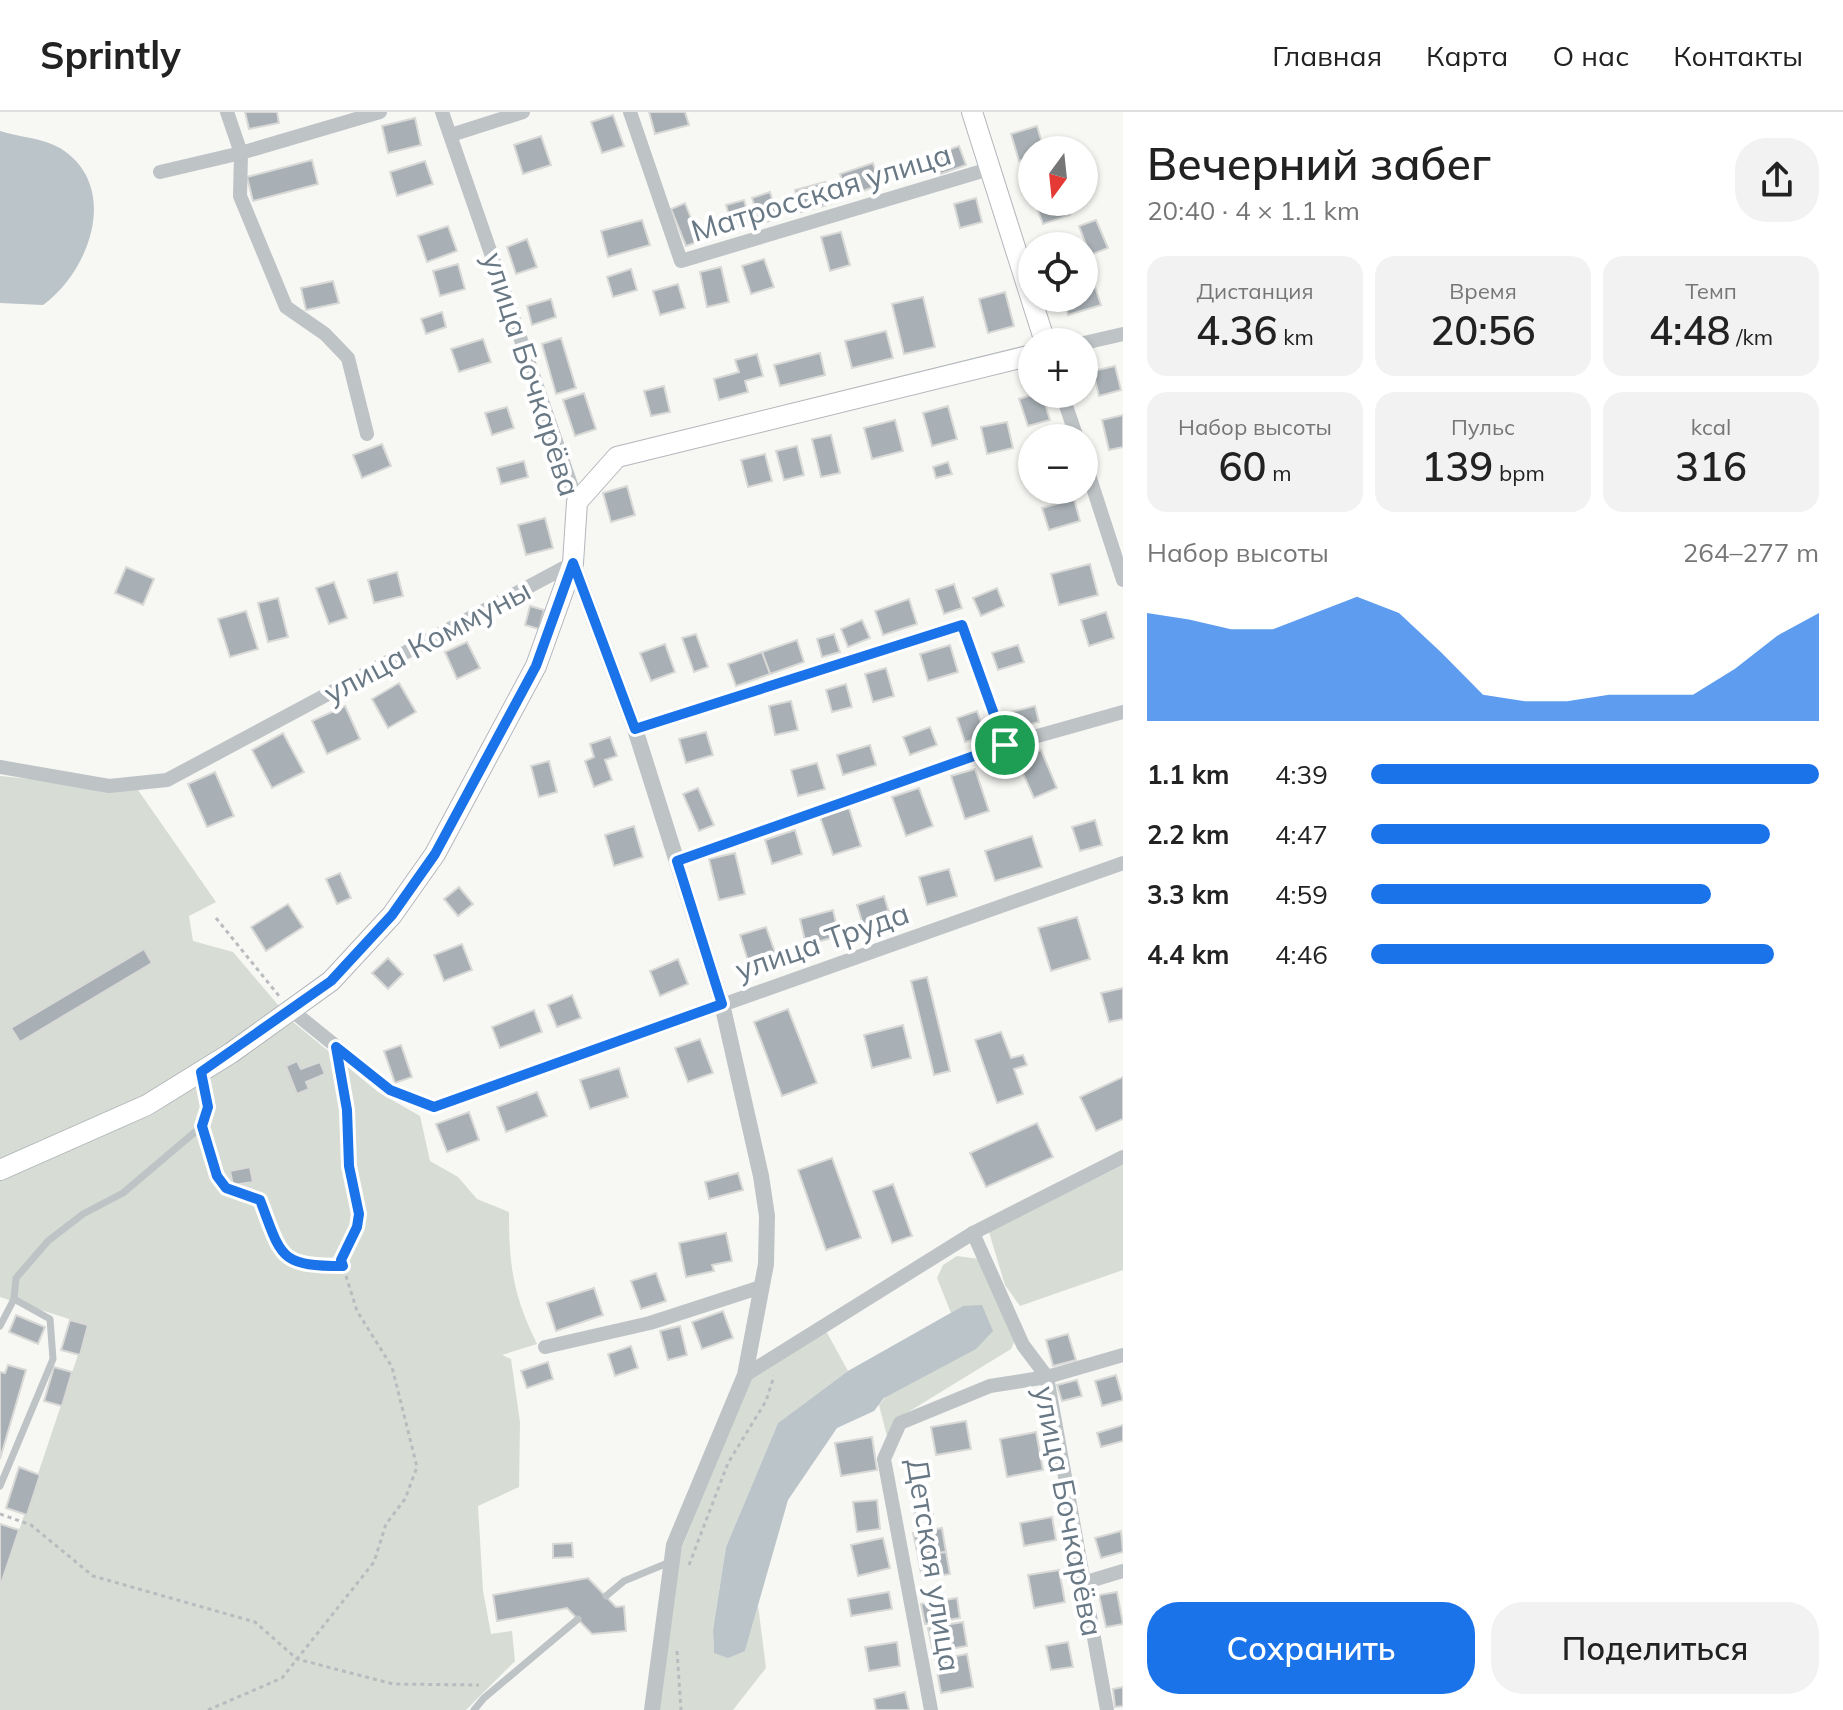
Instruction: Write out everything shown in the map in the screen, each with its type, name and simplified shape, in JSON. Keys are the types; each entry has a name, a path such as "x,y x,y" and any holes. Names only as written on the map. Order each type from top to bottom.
{"main road":[{"path":"972,112 1040,328"},
{"path":"577,502 617,457 1018,358"},
{"name":"улица Бочкарёва","path":"573,563 577,502"},
{"name":"улица Коммуны","path":"0,1170 147,1105 201,1072 331,981 392,915 435,854 536,666 573,563"}],"street":[{"path":"227,112 241,153 240,196 286,307 325,334 348,358 367,434"},
{"path":"160,172 241,153 380,112"},
{"name":"улица Бочкарёва","path":"442,112 577,502"},
{"path":"451,135 523,112"},
{"name":"Матросская улица","path":"630,112 681,261 989,169"},
{"path":"1098,340 1123,334"},
{"path":"1098,503 1123,580"},
{"name":"улица Бочкарёва","path":"573,563 635,729 722,1004 761,1176 767,1216 766,1264 745,1375 674,1545 652,1710"},
{"name":"улица Коммуны","path":"0,767 109,786 167,780 573,563"},
{"path":"635,729 962,625 1005,745"},
{"path":"677,861 1005,745 1123,712"},
{"name":"улица Труда","path":"290,1009 390,1090 434,1107 1123,863"},
{"path":"745,1375 973,1233 1123,1157"},
{"name":"улица Бочкарёва","path":"973,1233 1023,1345 1047,1377 1107,1710"},
{"path":"545,1347 650,1323 761,1287"},
{"name":"Детская улица","path":"931,1710 884,1459 900,1423 990,1386 1047,1377 1123,1355"},
{"path":"1083,1583 1123,1571"}],"lane":[{"path":"0,1326 14,1299 16,1278 48,1241 83,1214 123,1193 202,1126 208,1107 201,1072"},
{"path":"202,1126 217,1176 226,1188 260,1200 279,1249 289,1260 310,1266 343,1266"},
{"path":"0,1486 53,1359 50,1319 14,1299"},
{"path":"606,1596 624,1581 672,1561"},
{"path":"474,1710 578,1619"}],"path":[{"path":"216,918 290,1009"},
{"path":"208,1710 282,1678 374,1562 386,1524 405,1499 417,1467 392,1367 357,1311 341,1260 357,1227 359,1214 349,1166 347,1110 336,1047"},
{"path":"687,1570 728,1463 766,1401 781,1353"},
{"path":"0,1514 31,1525 93,1576 255,1622 297,1659 393,1684 499,1685"},
{"path":"676,1639 681,1710"}],"shaded area":[{"path":"0,131 60,148 79,164 90,184 94,205 92,228 85,250 60,290 43,305 0,303"},
{"path":"0,776 138,790 216,902 189,916 193,941 233,952 279,1006 214,1056 148,1099 0,1162"},
{"path":"293,1022 378,1092 420,1116 430,1161 458,1177 477,1199 509,1212 514,1280 522,1310 537,1344 502,1355 511,1359 520,1422 519,1487 478,1506 483,1591 491,1634 512,1631 515,1661 466,1710 0,1710 0,1587 88,1325 0,1297 0,1176 152,1115"},
{"path":"1123,1165 1123,1270 1020,1306 1005,1285 989,1232"},
{"path":"957,1256 979,1259 1015,1340 1011,1349 900,1417 887,1436 879,1405 963,1306 951,1313 937,1278 943,1265"},
{"path":"982,1305 993,1331 976,1349 884,1398 874,1411 837,1428 788,1500 745,1651 728,1658 714,1653 713,1630 726,1547 778,1423 848,1371 963,1306"},
{"path":"826,1331 848,1371 778,1423 726,1547 713,1630 714,1653 745,1651 758,1605 766,1668 733,1710 658,1710 678,1557 752,1377"}],"building":[{"path":"245,112 277,112 279,123 249,129"},
{"path":"649,112 685,112 689,125 655,134"},
{"path":"613,115 624,146 602,153 591,122"},
{"path":"415,118 421,145 388,153 382,126"},
{"path":"1037,126 1040,136 1018,136 1018,158 1011,134"},
{"path":"541,136 551,165 523,174 514,145"},
{"path":"959,146 966,165 941,174 934,155"},
{"path":"312,160 318,184 253,201 247,177"},
{"path":"425,161 433,184 397,196 390,172"},
{"path":"873,163 880,185 848,196 840,174"},
{"path":"825,182 831,204 801,212 795,190"},
{"path":"770,192 778,218 760,224 752,198"},
{"path":"976,198 982,222 960,228 954,204"},
{"path":"744,200 751,225 733,230 726,205"},
{"path":"685,203 700,241 686,246 671,209"},
{"path":"1040,216 1067,216 1043,224"},
{"path":"642,220 650,245 608,257 601,231"},
{"path":"1096,220 1108,248 1098,252 1098,232 1081,232 1079,226"},
{"path":"448,226 457,251 427,262 418,236"},
{"path":"841,232 850,265 830,271 821,237"},
{"path":"527,239 537,267 516,274 507,247"},
{"path":"764,259 774,287 751,294 742,266"},
{"path":"458,264 465,289 440,296 433,271"},
{"path":"721,267 729,302 707,307 700,272"},
{"path":"631,269 637,290 613,297 607,277"},
{"path":"333,281 339,303 306,310 301,288"},
{"path":"678,284 685,308 660,315 653,291"},
{"path":"1005,292 1014,326 988,333 979,299"},
{"path":"923,297 935,347 904,354 892,304"},
{"path":"551,299 556,317 532,325 527,306"},
{"path":"442,312 446,327 426,334 421,319"},
{"path":"886,331 893,358 852,368 845,341"},
{"path":"561,338 576,388 556,394 542,344"},
{"path":"483,339 491,362 459,372 451,349"},
{"path":"820,353 825,375 780,386 774,365"},
{"path":"757,354 763,376 745,381 748,392 719,400 714,379 739,372 735,360"},
{"path":"1115,366 1121,390 1099,396 1098,370"},
{"path":"664,386 670,412 651,416 644,391"},
{"path":"584,393 596,429 575,436 563,400"},
{"path":"948,406 957,439 932,446 923,413"},
{"path":"507,407 514,428 492,435 485,413"},
{"path":"1022,408 1046,408 1050,420 1027,424"},
{"path":"1123,415 1123,447 1109,450 1102,420"},
{"path":"895,420 903,451 872,459 864,428"},
{"path":"1007,422 1013,448 987,454 981,427"},
{"path":"831,435 840,473 821,477 812,439"},
{"path":"382,444 391,466 362,478 353,455"},
{"path":"797,446 804,475 784,480 776,451"},
{"path":"765,454 772,481 748,487 741,460"},
{"path":"524,461 528,477 501,484 497,468"},
{"path":"948,462 952,474 936,478 933,467"},
{"path":"627,486 635,515 611,522 603,493"},
{"path":"1075,504 1080,521 1049,530 1042,508"},
{"path":"545,518 553,548 526,555 518,525"},
{"path":"1090,564 1098,595 1059,605 1051,574"},
{"path":"126,567 154,579 143,605 115,593"},
{"path":"397,572 403,596 374,603 368,580"},
{"path":"334,582 347,618 329,624 316,588"},
{"path":"954,584 962,608 944,614 936,590"},
{"path":"997,588 1004,606 981,616 973,598"},
{"path":"278,598 288,637 268,642 258,603"},
{"path":"909,599 917,624 883,635 875,611"},
{"path":"530,606 544,610 539,629 525,625"},
{"path":"246,611 258,649 230,657 218,619"},
{"path":"1106,612 1114,638 1089,646 1081,620"},
{"path":"862,620 870,638 848,647 841,629"},
{"path":"696,634 708,667 694,672 682,638"},
{"path":"834,634 840,652 822,657 817,639"},
{"path":"797,640 804,662 770,674 762,652"},
{"path":"467,642 480,668 457,679 445,652"},
{"path":"665,644 675,672 651,681 640,653"},
{"path":"950,645 958,672 928,681 920,654"},
{"path":"1018,645 1024,662 998,670 992,653"},
{"path":"762,652 770,674 736,686 728,664"},
{"path":"886,668 894,696 873,702 865,674"},
{"path":"399,683 416,712 388,728 372,699"},
{"path":"846,684 852,707 832,712 826,690"},
{"path":"791,701 798,730 775,735 769,706"},
{"path":"345,706 360,739 327,754 312,721"},
{"path":"1035,706 1039,722 1015,728 1011,712"},
{"path":"977,711 986,736 965,742 957,718"},
{"path":"930,727 937,745 910,755 903,737"},
{"path":"706,732 713,755 686,763 679,739"},
{"path":"283,733 304,772 272,788 252,750"},
{"path":"610,737 617,756 605,760 612,780 594,787 585,761 594,757 590,744"},
{"path":"870,745 876,765 843,775 837,755"},
{"path":"1041,750 1057,788 1034,798 1017,760"},
{"path":"549,761 557,792 539,797 531,766"},
{"path":"817,763 825,789 798,796 791,770"},
{"path":"975,769 989,811 965,819 951,776"},
{"path":"215,772 234,816 207,827 188,784"},
{"path":"698,788 714,825 699,831 683,794"},
{"path":"919,788 933,826 906,836 892,797"},
{"path":"849,808 861,846 833,855 820,817"},
{"path":"1095,820 1102,845 1080,851 1072,827"},
{"path":"634,826 643,857 614,866 605,835"},
{"path":"795,830 802,854 772,864 765,840"},
{"path":"1032,836 1042,867 995,881 985,851"},
{"path":"735,853 745,894 719,900 709,859"},
{"path":"949,869 957,896 927,905 919,877"},
{"path":"340,873 351,898 337,904 326,879"},
{"path":"459,887 473,904 458,916 444,899"},
{"path":"884,896 891,919 864,928 857,905"},
{"path":"288,904 303,927 266,951 251,927"},
{"path":"833,910 839,936 806,945 800,919"},
{"path":"1077,917 1090,959 1051,971 1038,928"},
{"path":"766,927 776,955 749,964 740,935"},
{"path":"462,944 472,970 444,981 434,955"},
{"path":"144,949 152,963 20,1042 11,1028"},
{"path":"388,958 403,974 388,989 372,973"},
{"path":"678,959 688,984 660,996 650,971"},
{"path":"927,977 950,1071 934,1075 911,981"},
{"path":"1123,988 1123,1019 1109,1022 1101,993"},
{"path":"572,995 581,1018 557,1027 548,1005"},
{"path":"788,1009 817,1083 782,1096 754,1022"},
{"path":"534,1010 542,1032 500,1048 492,1027"},
{"path":"903,1025 911,1058 872,1068 864,1035"},
{"path":"1001,1032 1011,1058 1023,1055 1027,1065 1014,1069 1023,1094 997,1103 975,1040"},
{"path":"700,1039 713,1073 688,1082 675,1048"},
{"path":"401,1045 412,1077 395,1083 384,1051"},
{"path":"297,1061 301,1069 320,1062 325,1074 306,1082 309,1089 297,1094 286,1066"},
{"path":"619,1068 628,1097 590,1109 580,1080"},
{"path":"1123,1077 1123,1119 1096,1131 1080,1097"},
{"path":"537,1092 547,1116 506,1132 497,1107"},
{"path":"469,1112 479,1140 447,1152 436,1124"},
{"path":"1037,1123 1053,1157 986,1187 970,1153"},
{"path":"832,1158 861,1238 826,1250 798,1170"},
{"path":"250,1167 253,1182 233,1185 230,1171"},
{"path":"738,1173 743,1190 709,1199 705,1182"},
{"path":"893,1184 912,1236 892,1243 873,1191"},
{"path":"726,1233 732,1261 712,1265 714,1271 686,1277 679,1243"},
{"path":"656,1273 666,1301 641,1309 631,1281"},
{"path":"594,1288 603,1315 556,1331 547,1303"},
{"path":"723,1311 733,1338 702,1349 692,1322"},
{"path":"16,1315 45,1327 38,1344 9,1332"},
{"path":"70,1320 88,1325 80,1355 61,1350"},
{"path":"680,1326 687,1355 668,1360 660,1331"},
{"path":"1068,1334 1076,1360 1053,1366 1046,1340"},
{"path":"631,1346 638,1368 615,1376 608,1354"},
{"path":"548,1362 553,1379 527,1388 521,1371"},
{"path":"8,1365 26,1370 0,1459 0,1372 5,1373"},
{"path":"54,1367 72,1372 62,1406 44,1401"},
{"path":"1116,1375 1123,1400 1102,1406 1095,1381"},
{"path":"1077,1380 1082,1396 1062,1401 1057,1385"},
{"path":"966,1421 971,1449 936,1455 931,1427"},
{"path":"1123,1425 1123,1441 1101,1447 1097,1433"},
{"path":"1036,1432 1043,1470 1007,1477 1000,1439"},
{"path":"872,1437 877,1470 841,1476 835,1443"},
{"path":"19,1467 40,1475 27,1515 6,1508"},
{"path":"928,1489 933,1514 915,1517 911,1492"},
{"path":"877,1500 880,1529 857,1532 853,1502"},
{"path":"1052,1517 1056,1540 1024,1546 1020,1523"},
{"path":"0,1524 19,1530 0,1587"},
{"path":"942,1528 946,1552 918,1556 913,1533"},
{"path":"1121,1531 1123,1552 1101,1558 1095,1538"},
{"path":"883,1538 890,1568 858,1576 851,1545"},
{"path":"572,1543 573,1557 553,1558 553,1544"},
{"path":"946,1552 950,1574 922,1579 918,1556"},
{"path":"1059,1570 1065,1602 1034,1608 1028,1575"},
{"path":"588,1578 616,1607 624,1606 626,1631 592,1634 567,1608 497,1621 493,1595"},
{"path":"889,1592 892,1609 851,1616 848,1599"},
{"path":"1117,1592 1123,1624 1106,1627 1099,1595"},
{"path":"957,1598 960,1618 925,1624 921,1604"},
{"path":"963,1622 967,1646 933,1652 928,1628"},
{"path":"897,1642 900,1666 869,1671 865,1647"},
{"path":"1068,1642 1073,1667 1051,1670 1046,1646"},
{"path":"967,1654 973,1687 941,1693 935,1660"},
{"path":"1123,1687 1123,1706 1115,1707 1113,1689"},
{"path":"905,1692 909,1710 876,1710 874,1699"}],"route":[{"path":"573,563 635,729 962,625 1005,745 677,861 722,1004 434,1107 390,1090 336,1047 344,1080 349,1166 359,1202 357,1227 341,1260 343,1266 310,1266 289,1260 279,1249 260,1200 226,1188 217,1176 202,1126 208,1107 201,1072 331,981 392,915 435,854 536,666 573,563"}]}
